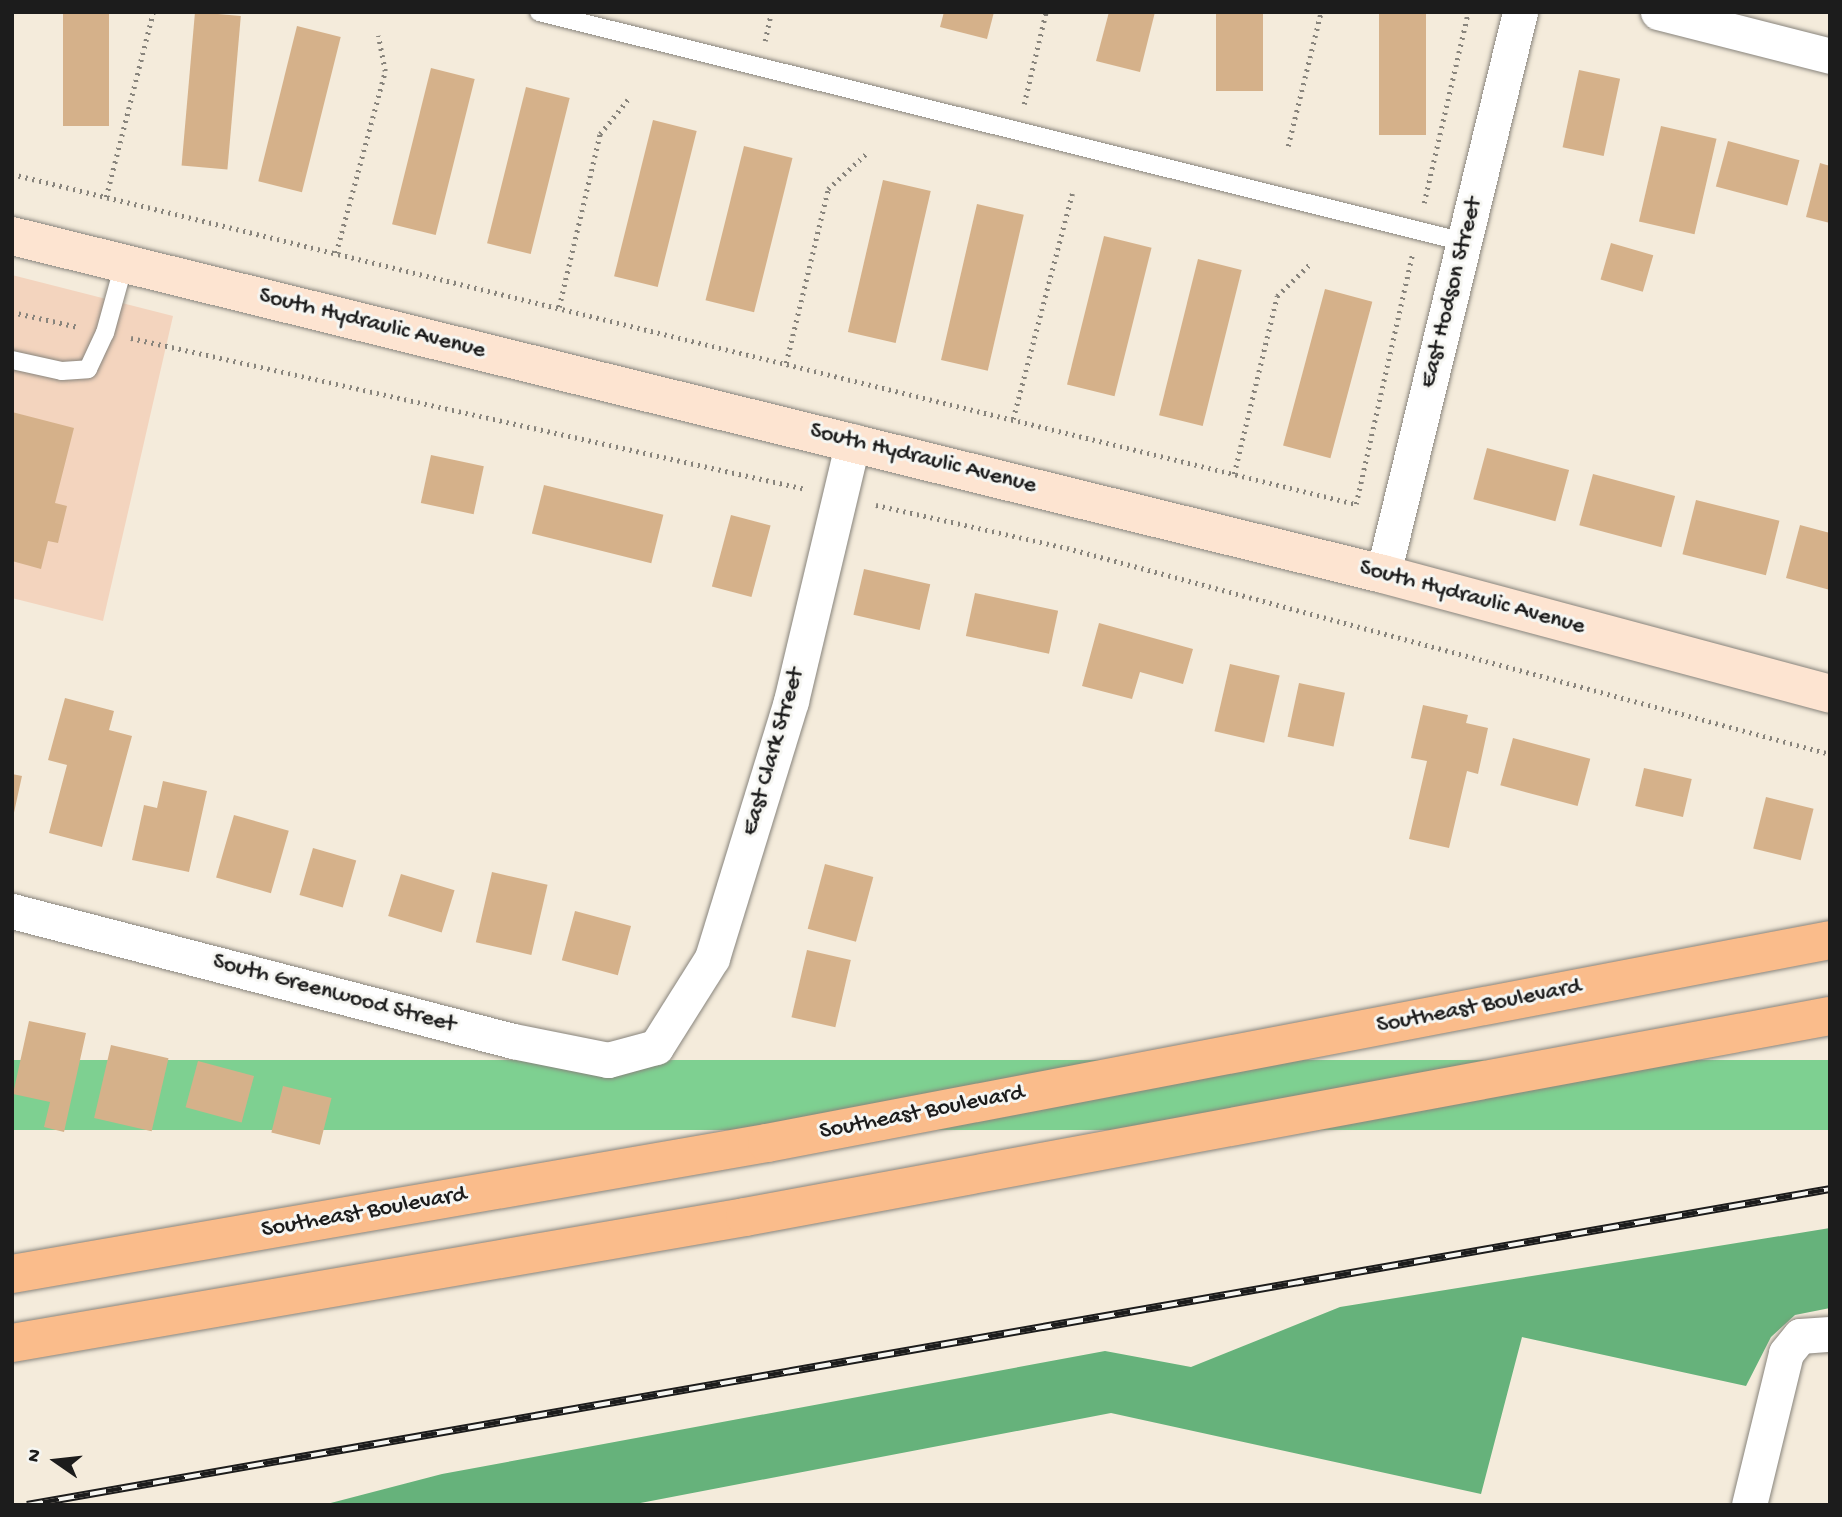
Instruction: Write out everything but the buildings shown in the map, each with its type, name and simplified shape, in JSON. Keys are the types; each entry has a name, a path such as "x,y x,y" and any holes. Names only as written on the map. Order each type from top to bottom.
{"main road":[{"name":"Southeast Boulevard","path":"12,1274 767,1143 1830,940"},
{"path":"12,1343 759,1215 1830,1016"}],"street":[{"name":"East Hodson Street","path":"1383,574 1520,12"},
{"path":"1658,12 1830,56"},
{"name":"South Hydraulic Avenue","path":"12,236 853,441 1383,574 1830,694"},
{"name":"East Clark Street","path":"656,1047 712,958 791,701 853,441"},
{"name":"South Greenwood Street","path":"12,911 513,1041 608,1059 656,1047"},
{"path":"1749,1505 1786,1353 1800,1336 1830,1334"}],"lane":[{"path":"539,12 1464,242"},
{"path":"12,360 62,371 88,369 105,332 124,264"}],"path":[{"path":"106,197 153,12"},
{"path":"764,46 771,12"},
{"path":"1023,108 1046,12"},
{"path":"1288,146 1321,12"},
{"path":"12,174 1356,504 1468,12"},
{"path":"336,253 385,71 378,36"},
{"path":"559,307 600,134 629,98"},
{"path":"786,363 828,189 868,152"},
{"path":"1013,419 1072,194"},
{"path":"1234,474 1277,296 1310,264"},
{"path":"12,312 1067,548 1830,754"}],"shaded area":[{"path":"12,275 173,316 103,621 12,598"}],"green space":[{"path":"12,1060 1830,1060 1830,1130 12,1130"},
{"path":"1830,1228 1830,1308 1795,1315 1771,1337 1746,1386 1522,1337 1481,1494 1111,1413 630,1505 323,1505 442,1474 1105,1351 1191,1367 1340,1307"}],"railway":[{"path":"27,1505 1830,1189"}]}
